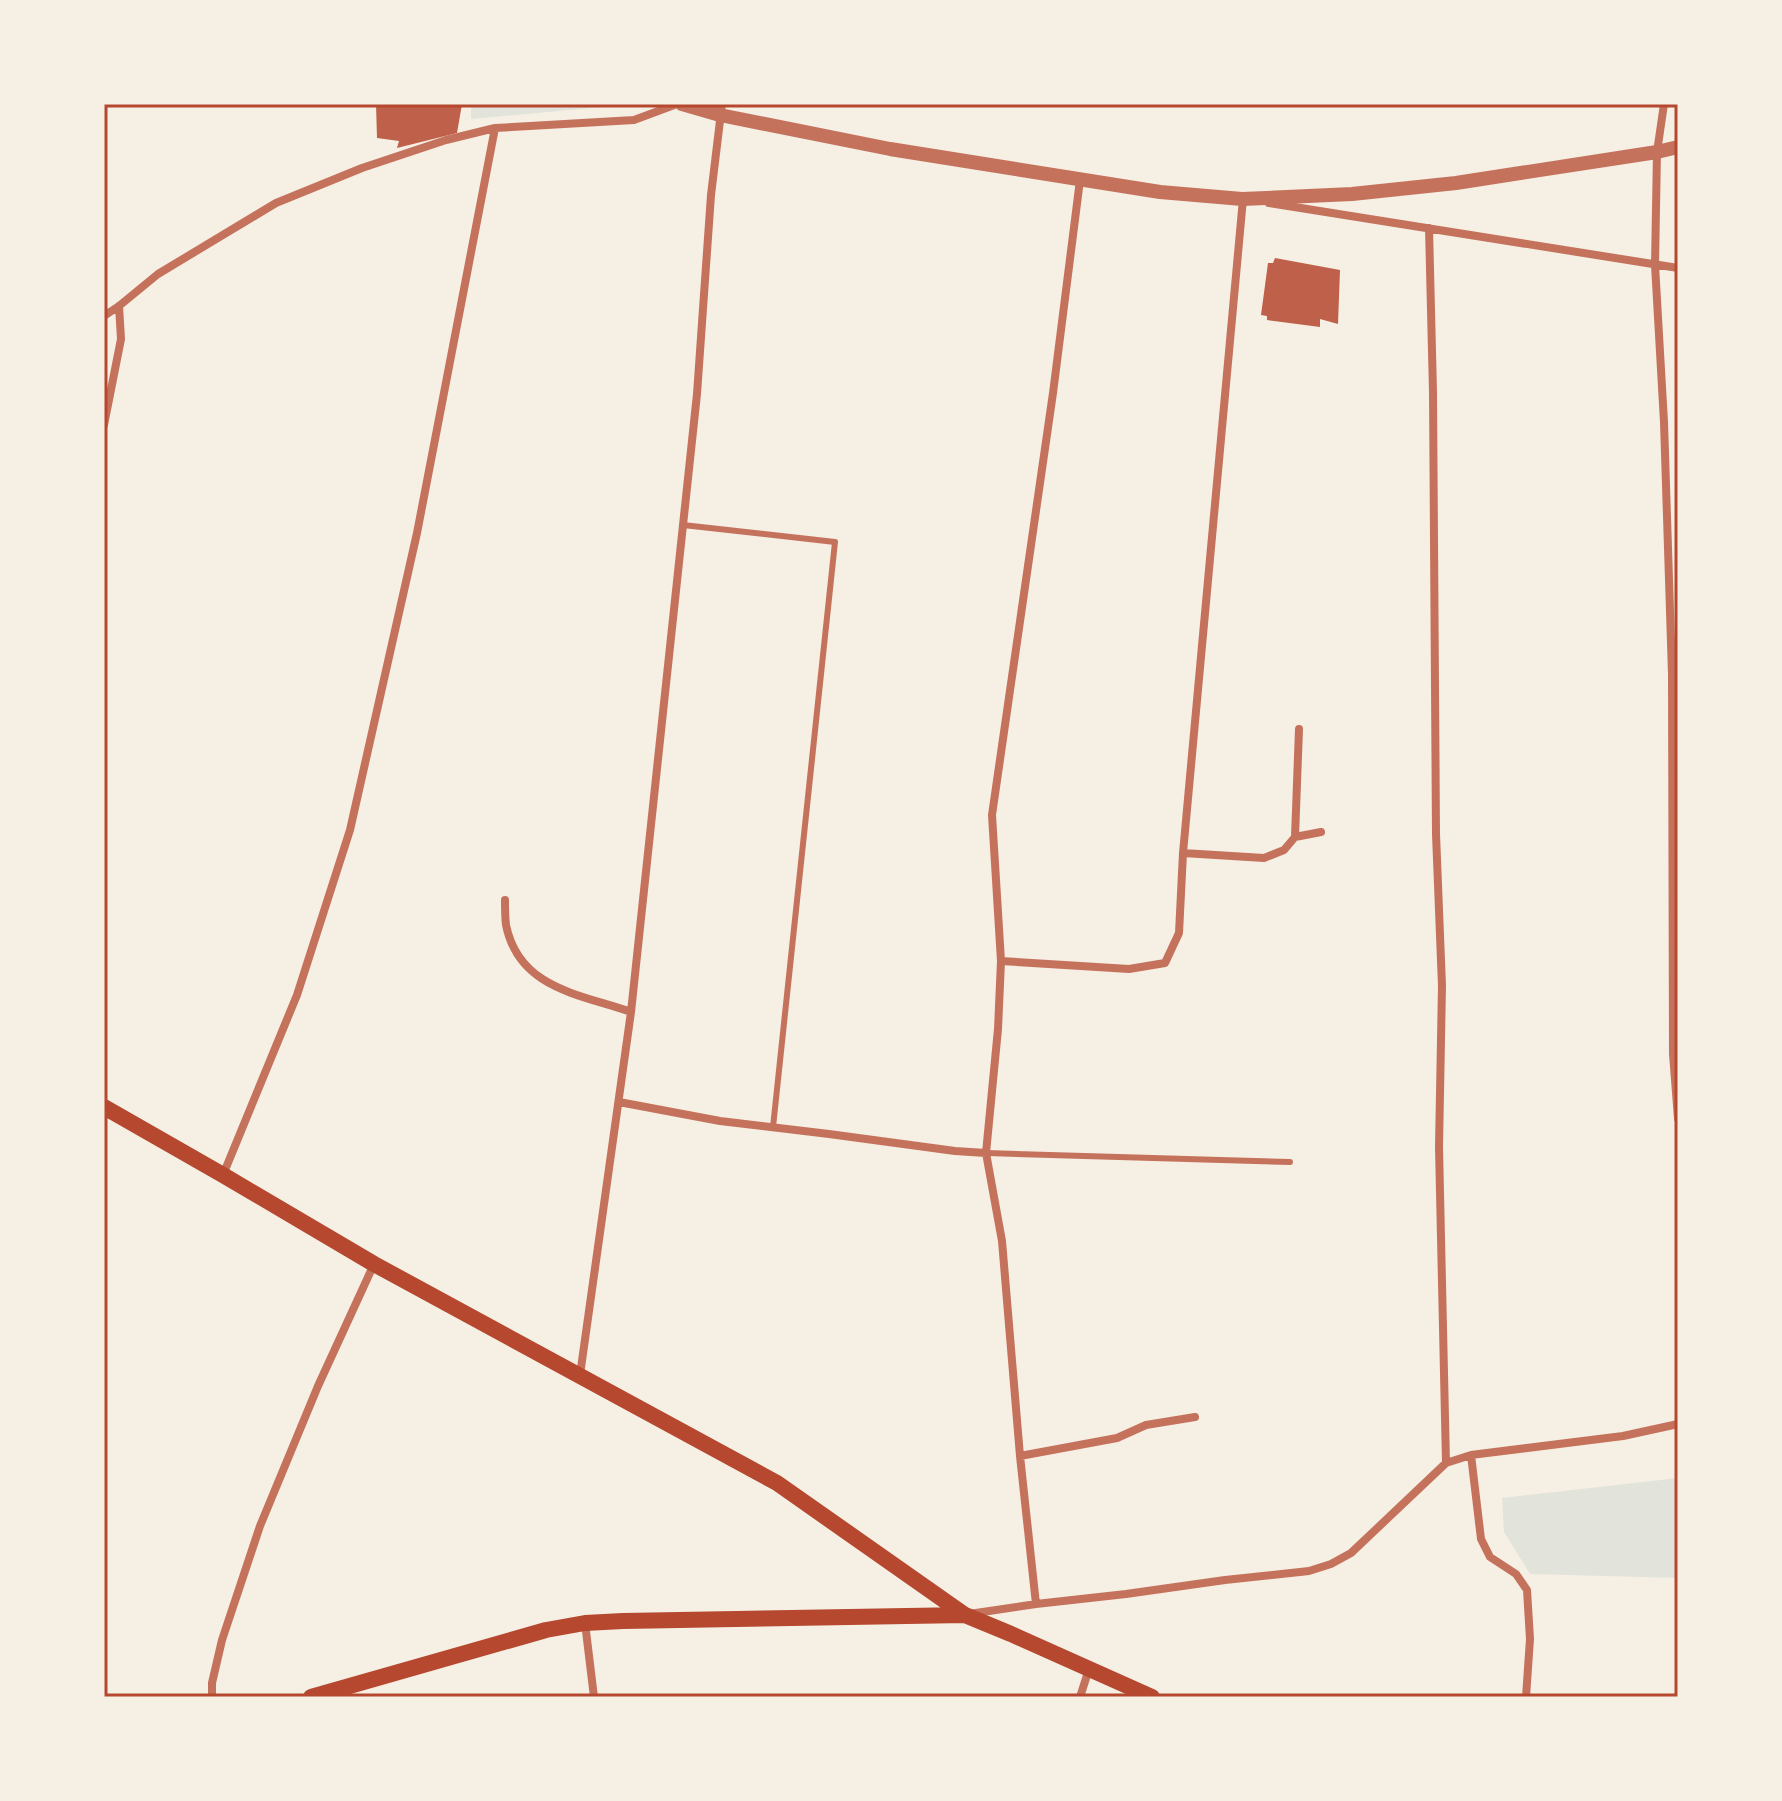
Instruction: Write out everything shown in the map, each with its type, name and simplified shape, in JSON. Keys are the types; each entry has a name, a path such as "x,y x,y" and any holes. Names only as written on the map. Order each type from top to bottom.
{"main road":[{"path":"104,1107 374,1264 777,1483 965,1615 1152,1697"},
{"path":"311,1697 546,1630 585,1623 965,1615"}],"street":[{"path":"104,316 158,274 276,203 362,168 446,140 495,128 634,120 680,104 721,110 890,149 1160,192 1242,199 1678,268"},
{"path":"1664,104 1657,152 1655,265 1675,674 1673,1054 1678,1119"},
{"path":"580,1376 631,1012 697,394 711,195 721,110"},
{"path":"223,1175 297,995 350,830 417,533 495,128"},
{"path":"1242,199 1352,194 1456,183 1678,147"},
{"path":"1036,1604 1002,1241 986,1153 1001,961 992,815 1053,393 1080,180"},
{"path":"1001,961 1129,969 1165,963 1179,933 1183,853 1242,199"},
{"path":"1429,228 1436,834 1442,986 1439,1147 1446,1463"},
{"path":"104,425 121,339 119,306"},
{"path":"1183,853 1264,858 1284,850 1295,837 1299,729"},
{"path":"1295,837 1321,832"},
{"path":"505,900 506,925 515,952 529,969 548,984 631,1012"},
{"path":"619,1102 720,1121 986,1153"},
{"path":"212,1697 212,1683 222,1640 260,1526 318,1386 374,1264"},
{"path":"1020,1456 1117,1438 1146,1425 1195,1417"},
{"path":"965,1615 1309,1571 1351,1553 1446,1463 1471,1455 1623,1436 1678,1424"},
{"path":"1471,1455 1481,1539 1490,1557 1516,1574 1527,1590 1530,1639 1526,1697"},
{"path":"585,1623 594,1697"},
{"path":"1080,1697 1089,1669"}],"lane":[{"path":"683,525 835,542 773,1127"},
{"path":"986,1153 1290,1162"}],"shaded area":[{"path":"471,104 594,104 603,107 471,119"},
{"path":"1678,1478 1678,1578 1530,1574 1504,1532 1502,1498"}],"building":[{"path":"376,104 462,104 457,133 397,148 399,141 377,138"},
{"path":"1275,258 1340,270 1338,324 1320,319 1320,327 1267,320 1267,316 1261,315 1268,263 1273,263"}]}
